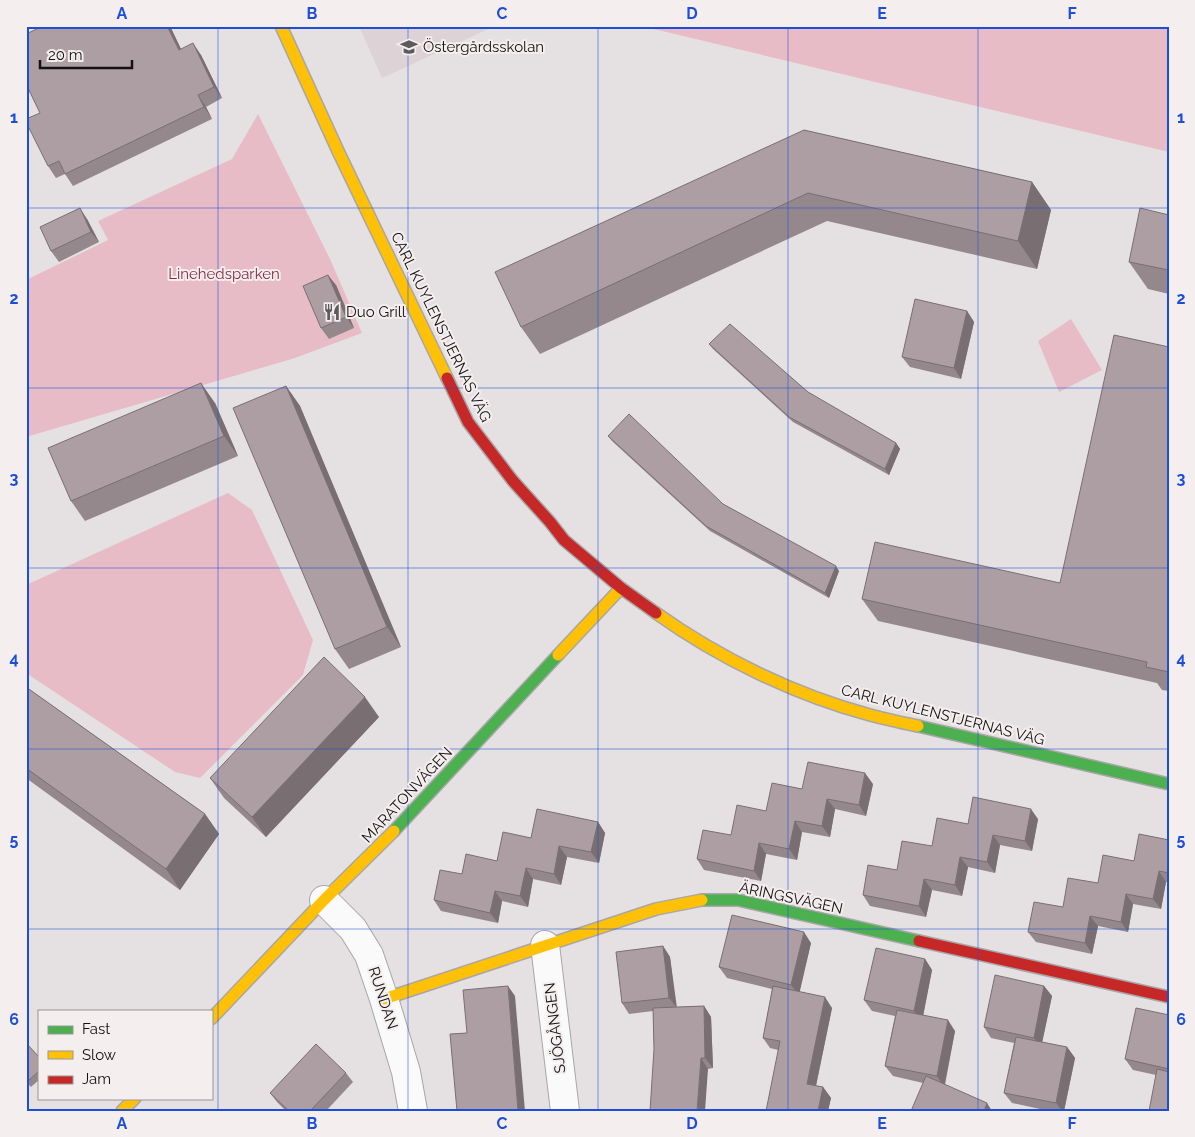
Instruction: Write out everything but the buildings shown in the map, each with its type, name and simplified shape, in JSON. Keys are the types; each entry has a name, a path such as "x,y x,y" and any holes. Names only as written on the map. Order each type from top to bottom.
{"street":[{"name":"CARL KUYLENSTJERNAS VÄG","path":"281,26 342,159 468,422 513,481 564,540 621,588 674,626 738,663 806,694 869,715 1169,784"},
{"name":"MARATONVÄGEN","path":"212,1018 324,900 380,846 621,588"},
{"name":"ÄRINGSVÄGEN","path":"384,999 656,909 706,899 738,900 1169,997"},
{"name":"RUNDAN","path":"324,900 353,929 369,955 406,1072 413,1111"},
{"name":"SJÖGÅNGEN","path":"545,945 565,1111"},
{"path":"122,1111 132,1100"}],"shaded area":[{"name":"Östergårdsskolan","path":"359,26 495,26 382,78"}],"green space":[{"path":"641,26 1169,26 1169,152"},
{"name":"Linehedsparken","path":"258,114 330,259 362,333 295,358 26,437 26,280 108,240 98,221 232,159"},
{"path":"1071,319 1102,370 1059,392 1038,341"},
{"path":"228,493 252,510 313,640 303,675 200,778 175,772 26,673 26,585"}],"traffic: fast":[{"path":"394,831 558,655"},
{"path":"918,726 1169,784"},
{"path":"702,900 738,900 919,941"}],"traffic: slow":[{"path":"281,26 338,151 447,378"},
{"path":"558,655 621,588"},
{"path":"656,613 705,645 786,686 842,707 918,726"},
{"path":"212,1018 324,900 394,831"},
{"path":"384,999 656,909 702,900"},
{"path":"122,1111 133,1100"}],"traffic: jam":[{"path":"447,378 468,422 513,481 564,540 621,588 656,613"},
{"path":"919,941 1169,997"}],"place":[{"name":"Östergårdsskolan","path":"409,47"},
{"name":"Duo Grill","path":"332,312"}]}
